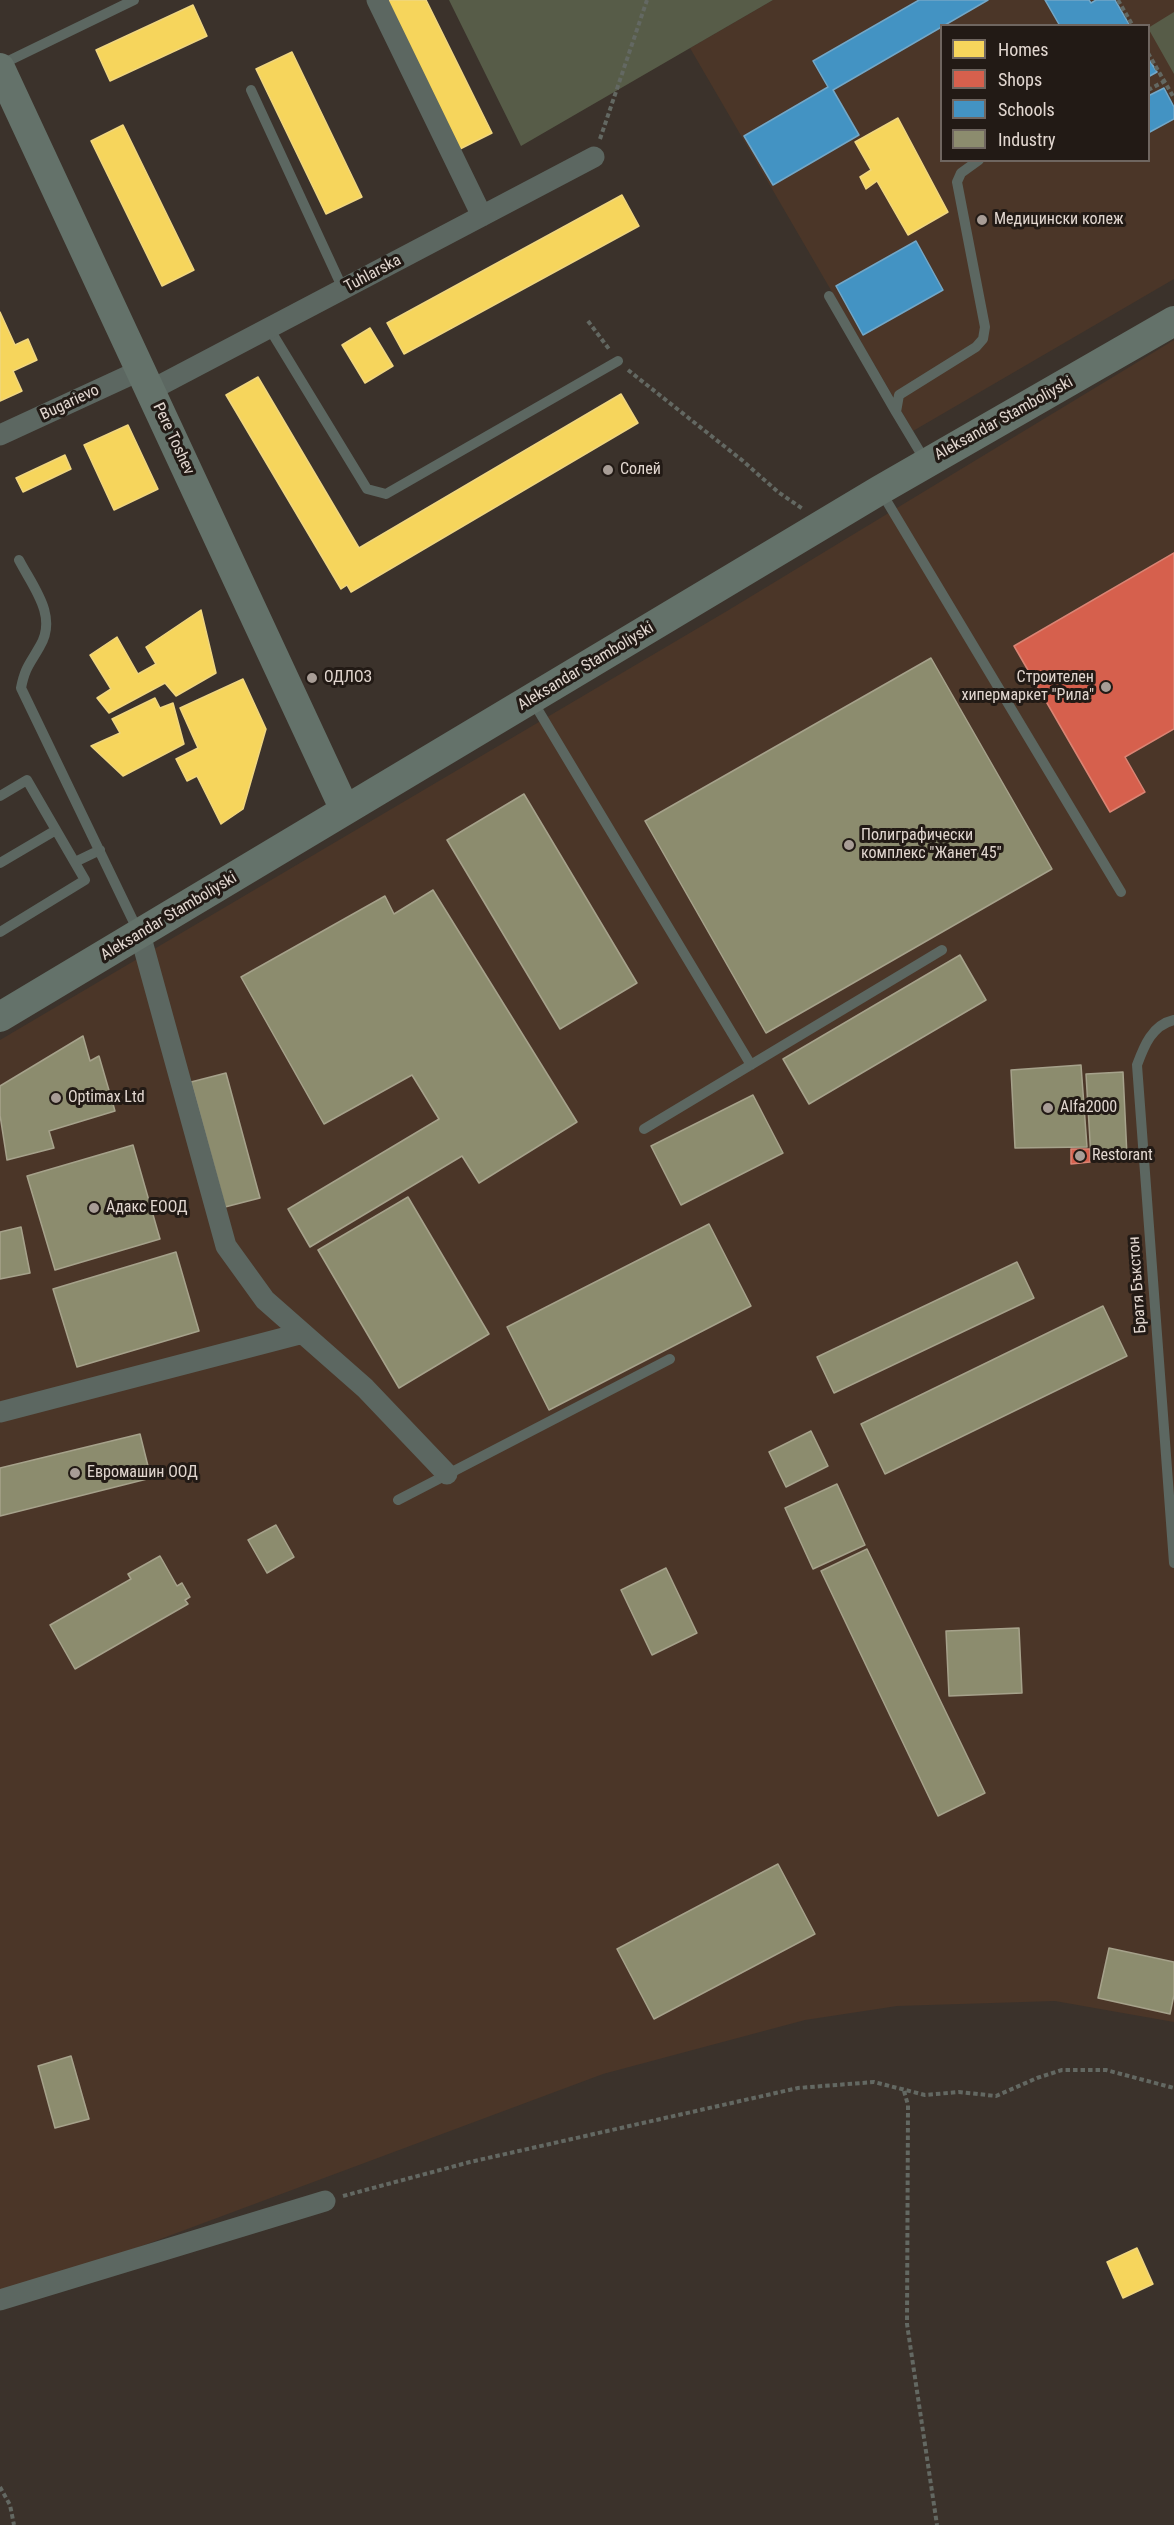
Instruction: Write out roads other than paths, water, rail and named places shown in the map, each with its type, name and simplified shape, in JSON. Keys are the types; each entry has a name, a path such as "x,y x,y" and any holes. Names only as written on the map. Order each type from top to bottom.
{"street":[{"path":"376,0 482,216"},
{"name":"Pere Toshev","path":"0,66 345,810"},
{"name":"Tuhlarska","path":"146,380 269,328 594,157"},
{"name":"Aleksandar Stamboliyski","path":"0,1017 826,522 1174,321"},
{"name":"Bugarievo","path":"0,435 146,380"},
{"path":"140,934 226,1246 266,1300 365,1388 447,1474"},
{"path":"0,1412 303,1333"},
{"path":"0,2300 325,2201"}],"lane":[{"path":"0,66 134,0"},
{"path":"251,90 343,289"},
{"path":"896,412 899,395 976,347 983,339 985,327 957,182 961,173 976,162"},
{"path":"829,296 927,463"},
{"path":"269,328 367,489 386,494 618,361"},
{"path":"880,490 1121,892"},
{"path":"19,560 46,609 48,628 41,645 26,667 21,688 140,934"},
{"path":"532,699 751,1065"},
{"path":"0,796 27,780 85,880 0,932"},
{"path":"0,863 56,830"},
{"path":"75,862 100,850"},
{"path":"644,1129 942,950"},
{"name":"Братя Бъкстон","path":"1174,1020 1164,1022 1145,1041 1137,1065 1174,1563"},
{"path":"398,1500 670,1359"}],"place":[{"name":"Медицински колеж","path":"982,220"},
{"name":"Солей","path":"608,470"},
{"name":"ОДЛОЗ","path":"312,678"},
{"name":"Строителен хипермаркет \"Рила\"","path":"1106,687"},
{"name":"Полиграфически комплекс \"Жанет 45\"","path":"849,845"},
{"name":"Optimax Ltd","path":"56,1098"},
{"name":"Alfa2000","path":"1048,1108"},
{"name":"Restorant","path":"1080,1156"},
{"name":"Адакс ЕООД","path":"94,1208"},
{"name":"Евромашин ООД","path":"75,1473"}]}
